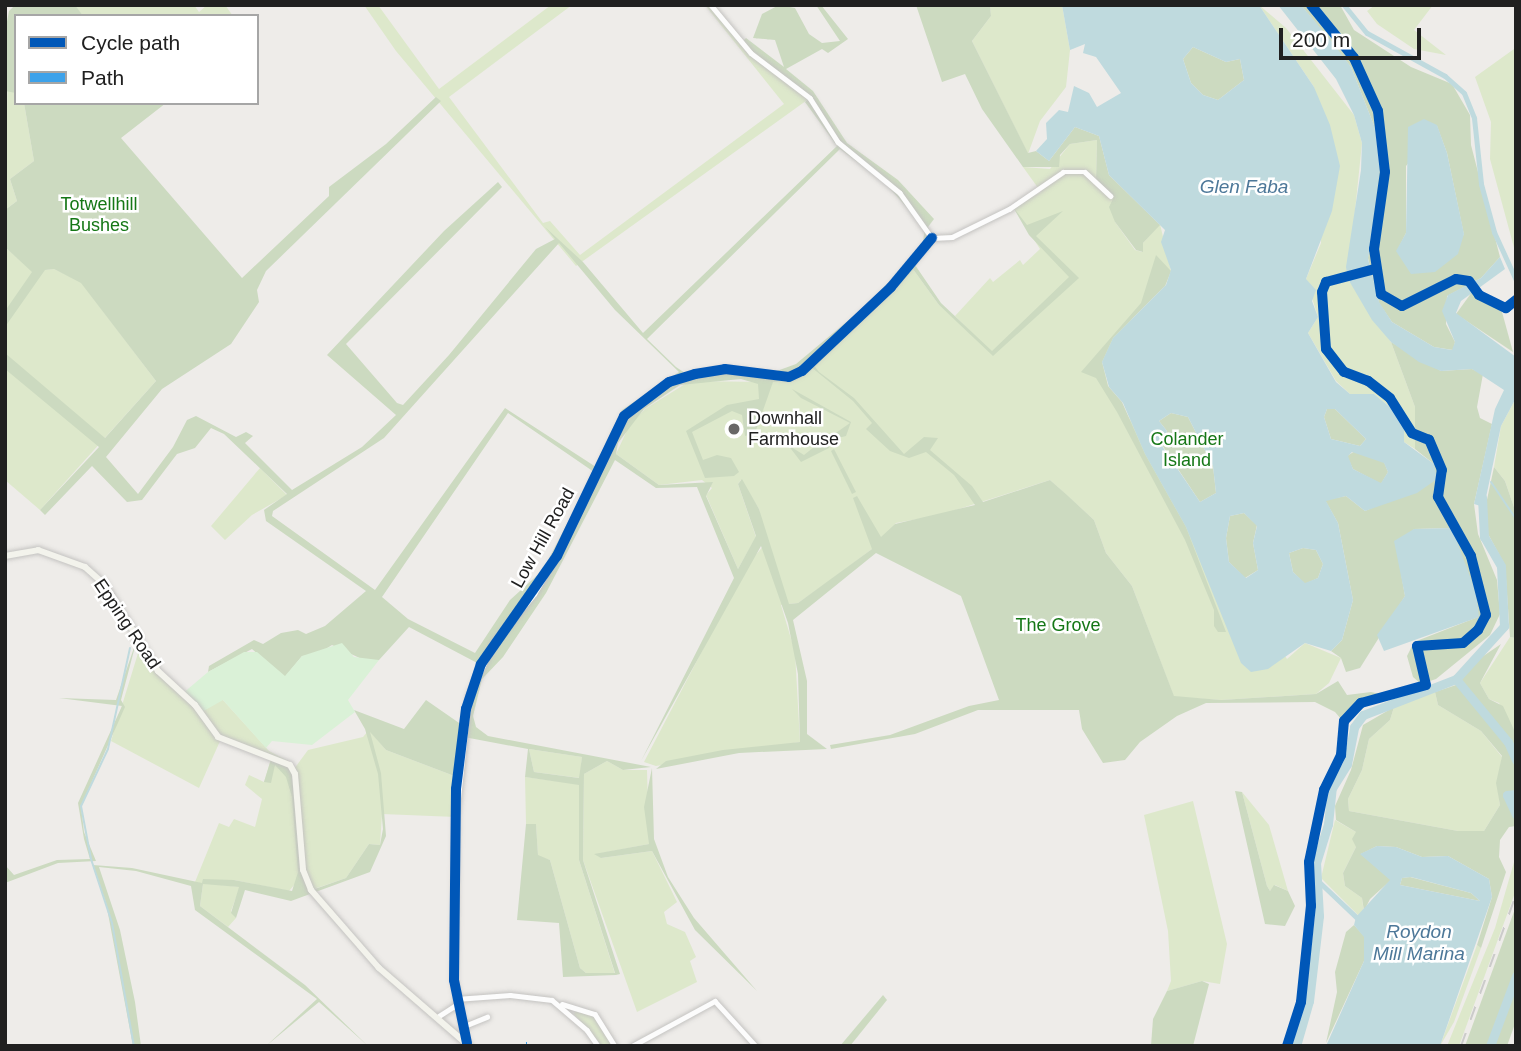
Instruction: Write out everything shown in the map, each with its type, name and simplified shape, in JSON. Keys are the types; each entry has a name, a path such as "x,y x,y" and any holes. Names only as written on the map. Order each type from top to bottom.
{"main road":[{"name":"Epping Road","path":"5,556 38,550 85,567 105,585 158,671 195,705 218,737 290,765 295,774 303,870 311,890 379,968 439,1016 468,1045"}],"street":[{"path":"711,5 751,53 810,98 838,142 900,193 932,238 952,237 1009,209 1063,173 1085,172 1111,197"},
{"name":"Low Hill Road","path":"468,1045 456,1002 456,789 469,696 487,654 534,594 557,556 624,416 668,382 695,374 725,369 789,377 802,371 891,287 932,238"},
{"path":"439,1016 456,1002 510,995 559,1003 576,1007 599,1018 615,1046"},
{"path":"632,1046 715,1002 756,1046"},
{"path":"559,1003 598,1046"},
{"path":"571,1016 576,1007"},
{"path":"461,1027 486,1017"}],"green space":[{"path":"15,5 75,5 82,14 14,14 14,93 5,91 5,32 9,11"},
{"path":"75,5 194,5 199,12 207,5 225,5 232,14 81,14"},
{"path":"364,5 378,5 439,89 551,5 572,5 449,97 543,223 550,221 580,255 784,104 705,5 714,5 744,41 810,98 576,266 396,51"},
{"path":"779,5 795,8 809,34 822,43 840,41 816,5 821,5 848,39 828,53 822,49 786,69 813,91 847,143 898,180 934,219 928,227 932,238 927,248 913,262 941,303 992,351 1069,277 1029,235 1013,207 1027,225 1063,211 1036,236 1079,278 993,356 939,305 910,265 910,273 817,358 813,364 819,372 854,398 904,454 924,437 938,438 930,450 972,486 983,502 1050,480 1067,495 1094,520 1106,553 1132,586 1174,696 1221,700 1316,694 1338,681 1347,695 1371,692 1394,697 1365,706 1346,725 1335,712 1315,702 1206,703 1177,716 1140,742 1125,760 1103,763 1082,729 1079,710 978,710 915,734 831,749 830,745 890,735 969,706 999,700 961,596 876,553 793,620 807,681 807,734 827,749 739,753 656,769 666,761 723,750 800,742 798,674 788,623 761,546 641,761 734,578 697,487 656,488 615,460 546,593 503,657 482,679 473,716 476,727 488,736 651,767 623,770 607,761 584,774 583,860 620,974 563,977 559,923 517,920 526,824 536,824 538,855 550,860 580,968 586,973 615,973 579,860 579,785 525,777 528,749 464,737 481,665 409,627 379,660 366,661 332,645 316,655 302,656 285,677 252,649 208,672 209,666 254,640 263,644 281,633 298,630 306,634 325,626 366,591 266,521 264,510 287,494 224,434 211,428 195,448 177,454 142,500 127,502 92,466 45,515 40,510 99,447 5,369 5,353 105,438 156,381 81,283 54,269 45,270 5,327 5,311 32,272 5,247 5,210 17,201 10,179 34,161 24,105 163,105 121,138 242,278 329,196 329,187 386,144 436,97 441,101 266,271 257,290 259,302 231,344 162,389 106,457 138,494 173,447 187,420 196,416 236,437 246,432 253,436 245,443 292,490 362,447 396,415 327,355 444,231 498,182 502,187 346,344 397,403 403,405 449,355 536,249 555,239 545,227 583,262 643,333 837,146 805,102 810,98 742,42 746,38 784,67 775,40 753,38 762,14","holes":["840,149 884,182 925,228 922,248 868,304 796,364 774,372 731,366 685,373 676,367 647,339","559,243 615,310 679,372 622,410 596,467 505,408 375,590 272,516 273,511 384,438","811,367 853,401 872,423 866,429 890,451 909,458 926,452 954,475 975,505 895,524 881,537 857,496 853,498 872,549 798,603 789,604 759,509 742,479 738,484 756,536 738,569 706,496 713,482 659,485 616,454 618,443 644,409 680,385 741,379 758,384 759,399 727,405 686,431 705,478 734,476 739,472 731,458 717,455 703,460 692,432 732,411 742,415 745,436 755,433 773,382 795,379","508,413 594,472 543,570 510,600 475,653 408,619 382,597","529,749 582,757 579,778 534,772"]},
{"path":"916,5 990,5 991,16 972,41 1028,153 1036,151 1049,161 1075,127 1099,136 1109,175 1160,225 1143,243 1143,252 1136,250 1115,222 1109,207 1114,197 1096,181 1097,140 1070,144 1060,155 1059,167 1023,167 982,109 965,74 942,82"},
{"path":"990,5 1062,5 1070,50 1066,87 1040,121 1028,154 972,41 991,16"},
{"path":"1259,5 1286,28 1354,115 1362,143 1348,279 1391,342 1415,407 1415,449 1404,442 1404,428 1392,409 1374,394 1350,394 1336,381 1308,333 1318,317 1306,279 1321,243 1314,87"},
{"path":"1301,5 1340,5 1354,30 1411,67 1452,84 1470,115 1471,145 1500,257 1481,278 1447,296 1446,324 1455,342 1453,350 1434,347 1392,322 1379,303 1368,258 1380,155 1375,128 1351,67","holes":["1437,126 1447,153 1464,235 1397,251 1406,233 1406,166"]},
{"path":"1375,5 1433,5 1414,30 1446,55 1414,49 1377,24 1367,11"},
{"path":"9,11 14,105 24,105 34,161 10,179 17,201 5,210"},
{"path":"1193,47 1226,62 1240,59 1244,80 1218,100 1203,95 1191,83 1183,59"},
{"path":"1514,49 1516,255 1490,159 1491,122 1475,77"},
{"path":"1097,140 1096,181 1114,197 1115,222 1135,250 1142,252 1143,243 1160,224 1171,271 1165,286 1138,310 1102,362 1108,386 1287,659 1305,643 1341,658 1329,683 1316,694 1221,700 1174,697 1132,586 1106,553 1094,520 1050,480 940,515 896,523 872,549 828,582 798,603 781,605 795,652 800,742 656,766 644,762 747,565 766,543 759,509 741,480 738,484 756,537 738,569 706,495 712,488 702,480 659,485 616,454 630,424 645,409 690,381 773,382 811,367 909,273 910,265 939,305 991,352 955,316 990,278 993,282 1020,260 1023,265 1040,249 1013,207 1041,192 1023,167 1050,169 1070,144"},
{"path":"5,247 32,271 54,269 81,282 156,381 40,510 5,480"},
{"path":"1156,255 1171,271 1165,286 1113,338 1102,362 1108,386 1122,402 1145,454 1186,527 1226,632 1218,632 1214,626 1214,610 1185,540 1117,412 1096,378 1081,372 1141,303"},
{"path":"1472,292 1502,312 1513,352 1456,314"},
{"path":"1391,342 1441,371 1472,369 1483,374 1477,407 1480,418 1492,424 1474,504 1478,534 1497,580 1500,614 1490,635 1436,679 1421,684 1413,677 1407,656 1414,642 1478,617 1452,528 1414,529 1401,573 1405,596 1360,668 1346,672 1341,658 1331,651 1342,640 1353,600 1338,523 1325,500 1346,496 1365,511 1390,500 1434,464 1415,449 1415,407"},
{"path":"792,389 851,422 846,436 830,440 829,448 801,462 788,445 804,455 814,447 815,433 830,437 850,423 801,398"},
{"path":"1516,398 1516,513 1505,481 1494,467 1501,426"},
{"path":"1327,409 1335,409 1366,439 1360,446 1331,439 1324,417"},
{"name":"Colander Island","path":"1171,413 1188,417 1213,466 1216,493 1200,502 1162,445 1167,431 1159,421"},
{"path":"834,449 856,492 852,494 831,451"},
{"path":"1355,451 1384,462 1388,472 1381,484 1353,469 1347,456"},
{"path":"1494,467 1505,481 1516,513 1516,638 1510,637 1505,565 1482,523"},
{"path":"260,468 287,495 252,515 225,540 211,526"},
{"path":"1244,513 1257,525 1253,543 1258,570 1245,578 1229,562 1226,538 1230,516"},
{"path":"1303,548 1316,550 1323,564 1318,578 1305,584 1293,572 1289,553"},
{"path":"1510,637 1516,638 1516,734 1499,703 1489,699 1480,683"},
{"path":"137,639 121,700 125,707 81,806 84,832 96,861 58,863 5,883 5,865 14,875 57,860 90,859 84,839 78,803 122,706 59,698 116,700"},
{"path":"342,643 354,657 379,660 348,700 355,712 312,745 272,741 266,748 223,700 202,712 182,694 208,672 244,652 257,652 285,676 302,656"},
{"path":"1501,644 1480,683 1489,699 1503,706 1516,734 1516,826 1509,827 1500,840 1499,857 1506,872 1481,948 1477,945 1492,897 1489,879 1448,856 1422,857 1396,847 1377,846 1361,854 1391,880 1370,899 1364,911 1362,898 1345,886 1343,873 1356,847 1352,839 1356,832 1336,820 1335,806 1351,770 1363,725 1394,707 1390,720 1369,739 1362,770 1348,799 1349,811 1458,831 1484,831 1500,805 1496,783 1502,756 1481,731 1438,705 1435,692 1456,685 1479,659"},
{"path":"139,650 181,694 223,700 269,751 292,763 294,769 308,750 363,737 369,730 386,750 457,777 456,817 382,814 380,845 369,844 346,878 311,890 295,884 289,891 234,880 203,883 240,887 231,911 236,918 228,927 200,906 203,884 195,882 219,823 229,827 234,819 255,827 262,799 245,785 249,775 264,782 272,756 221,739 199,788 111,741"},
{"path":"1435,692 1438,705 1481,731 1502,757 1497,783 1500,805 1484,831 1458,831 1349,811 1348,799 1362,770 1369,739 1390,720 1394,707"},
{"path":"426,700 462,725 457,777 386,750 370,732 381,773 386,836 370,872 291,901 245,890 236,918 231,913 239,887 203,884 200,906 305,985 368,1046 319,1002 266,1046 317,999 195,910 191,886 136,871 99,867 120,930 135,1002 141,1046 133,1046 106,903 93,865 132,868 202,883 203,879 234,880 292,891 298,872 292,797 286,777 275,765 271,783 264,782 272,756 294,770 303,870 312,890 346,878 369,844 380,845 383,829 378,774 365,729 354,710 404,729"},
{"path":"529,749 582,757 580,778 534,772"},
{"path":"607,761 623,770 647,770 649,844 602,853 601,858 652,851 677,902 664,912 667,924 685,932 696,957 690,961 697,982 637,1012 583,860 584,774"},
{"path":"652,768 654,839 668,877 694,918 757,991 695,930 652,851 601,858 594,854 649,844 644,807"},
{"path":"525,777 579,784 579,860 615,974 586,973 580,968 550,860 538,856 536,825 526,824"},
{"path":"1235,791 1242,792 1267,886 1270,891 1274,885 1288,891 1295,906 1285,926 1265,924"},
{"path":"1242,792 1269,825 1288,891 1275,885 1270,891 1267,886"},
{"path":"1193,801 1227,944 1220,984 1202,981 1167,991 1171,981 1168,931 1144,815"},
{"path":"1335,820 1356,832 1356,847 1343,873 1345,886 1362,898 1364,914 1359,916 1321,878"},
{"path":"1514,862 1516,890 1459,1046 1447,1046 1495,928"},
{"path":"1410,877 1471,893 1480,901 1400,885 1402,878"},
{"path":"1516,906 1516,1021 1507,1046 1465,1046"},
{"path":"1354,925 1364,936 1364,961 1326,1043 1337,992 1335,972 1346,932"},
{"path":"1477,945 1481,948 1454,1022 1440,1046"},
{"path":"1202,981 1209,984 1193,1046 1151,1046 1153,1019 1167,991"},
{"path":"883,995 887,1000 850,1046 840,1046"},
{"path":"576,1009 595,1014 615,1046 602,1046 574,1014"}],"water":[{"name":"Glen Faba","path":"1062,5 1259,5 1314,87 1330,125 1340,166 1332,211 1306,279 1316,290 1312,301 1318,317 1308,333 1336,382 1350,394 1374,394 1392,409 1404,428 1404,442 1434,464 1437,479 1417,493 1365,511 1346,496 1326,501 1338,523 1353,600 1342,640 1331,651 1305,643 1268,669 1251,672 1241,663 1186,527 1145,454 1123,403 1109,387 1102,362 1113,338 1166,285 1171,270 1161,242 1165,230 1109,175 1099,136 1075,127 1049,161 1036,151 1047,139 1046,123 1059,110 1068,112 1074,86 1089,93 1097,107 1121,93 1096,57 1083,53 1085,44 1070,50","holes":["1193,47 1226,62 1240,59 1244,80 1218,100 1203,95 1191,83 1183,59","1327,409 1335,409 1366,439 1360,446 1331,439 1324,417","1171,413 1188,417 1213,466 1216,493 1200,502 1162,446 1167,431 1159,421","1352,452 1384,463 1388,472 1381,483 1353,469 1348,456","1244,513 1257,526 1253,543 1258,570 1246,578 1229,562 1226,538 1230,516","1303,548 1316,550 1323,564 1318,578 1305,583 1293,572 1289,553"]},
{"path":"1278,5 1301,5 1332,42 1351,67 1375,128 1380,169 1368,259 1379,302 1392,322 1434,347 1452,350 1455,342 1442,311 1448,295 1481,278 1500,257 1505,269 1461,301 1456,313 1516,357 1516,398 1501,426 1484,507 1474,504 1495,409 1504,390 1472,369 1441,371 1419,362 1391,342 1372,320 1348,279 1346,267 1361,170 1362,143 1354,115 1336,79"},
{"path":"1424,119 1437,125 1447,153 1464,234 1458,254 1435,272 1411,274 1396,251 1406,233 1408,127"},
{"path":"1452,528 1476,593 1479,617 1384,651 1377,635 1405,596 1394,541 1414,529"},
{"name":"Roydon Mill Marina","path":"1377,846 1396,847 1422,857 1448,856 1489,879 1492,897 1440,1046 1326,1046 1364,961 1364,937 1354,925 1356,917 1390,880 1360,854","holes":["1411,877 1471,893 1480,901 1400,885 1402,878"]}],"waterway":[{"path":"1344,5 1367,33 1445,76 1464,93 1474,118 1481,184 1494,232 1516,280"},
{"path":"1491,482 1516,519"},
{"path":"1296,1046 1309,1001 1319,916 1316,863 1328,824 1332,788 1347,764 1354,727 1363,715 1456,679 1504,626 1501,566 1484,537 1482,497"},
{"path":"130,648 108,749 81,806 91,859 112,923 134,1046"},
{"path":"1456,679 1508,742 1516,760"},
{"path":"1516,794 1507,795 1516,814"},
{"path":"1317,880 1356,917"},
{"path":"1490,1046 1516,976"}],"railway":[{"path":"1461,1046 1516,895"}],"cycle path":[{"path":"1311,5 1354,58 1378,111 1385,172 1374,249 1381,294 1402,306 1456,279 1469,281 1479,295 1506,308 1516,300"},
{"path":"467,1043 454,980 456,789 466,709 481,664 557,556 624,416 669,382 695,374 725,369 789,377 802,371 891,287 932,238"},
{"path":"1287,1046 1301,1002 1311,906 1309,862 1324,790 1341,755 1344,721 1361,703 1426,685 1417,646 1463,643 1478,630 1486,615 1471,556 1438,497 1442,470 1429,440 1412,433 1390,398 1368,381 1344,372 1326,349 1322,292 1326,282 1375,269"}],"place":[{"name":"Downhall Farmhouse","path":"734,429"}],"park label":[{"name":"Totwellhill Bushes","path":"99,215"},
{"name":"The Grove","path":"1058,625"}]}
